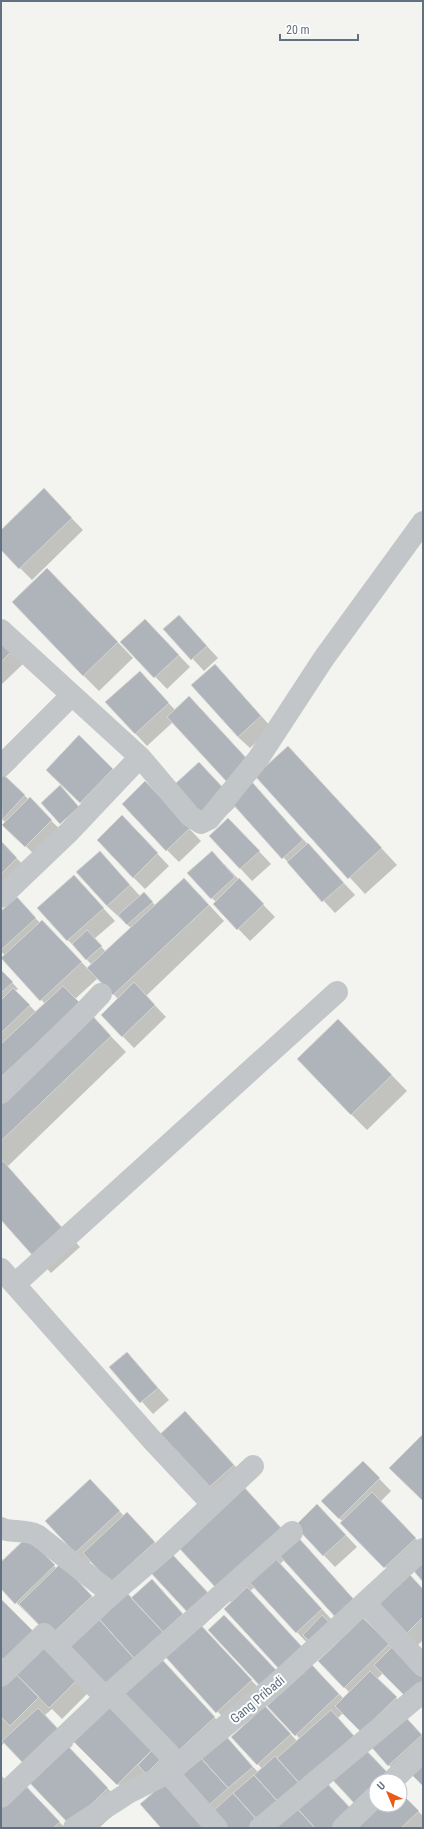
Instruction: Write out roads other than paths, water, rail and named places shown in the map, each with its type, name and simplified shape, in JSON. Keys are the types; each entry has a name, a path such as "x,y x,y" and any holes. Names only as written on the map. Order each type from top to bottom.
{"street":[{"path":"1,630 140,758 196,821 201,822 209,819 258,759 324,658 423,522"},
{"path":"1,766 72,695"},
{"path":"1,897 70,831 140,758"},
{"path":"212,1504 152,1441 8,1277 336,992"},
{"path":"1,1093 101,994"},
{"path":"56,1646 112,1594 166,1548 253,1466"},
{"path":"1,1528 6,1531 21,1530 37,1535 112,1594"},
{"path":"1,1797 110,1693 292,1532"},
{"name":"Gang Pribadi","path":"74,1828 128,1793 168,1773 276,1684 423,1549"},
{"path":"365,1603 423,1666"},
{"path":"1,1676 44,1634 100,1692 110,1693 170,1755 168,1773 217,1828"},
{"path":"260,1828 423,1692"},
{"path":"400,1773 423,1751"},
{"path":"343,1828 368,1804"}]}
